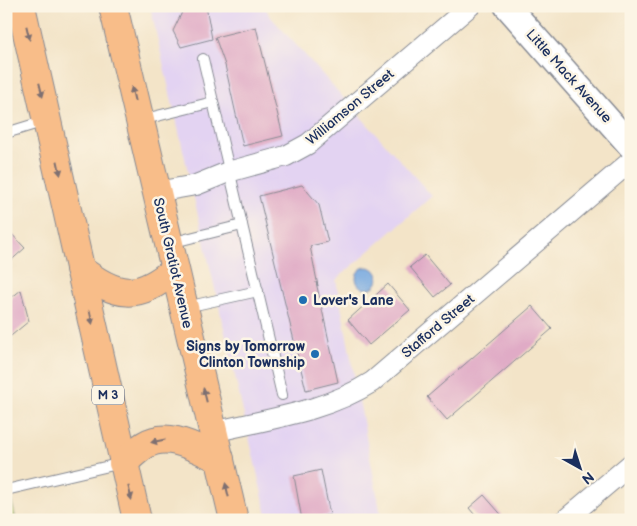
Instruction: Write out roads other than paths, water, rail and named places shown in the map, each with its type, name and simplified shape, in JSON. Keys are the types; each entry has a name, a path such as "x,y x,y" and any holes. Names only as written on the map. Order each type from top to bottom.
{"main road":[{"name":"M 3","path":"21,6 49,120 80,269 137,520"},
{"name":"South Gratiot Avenue","path":"117,8 156,192 234,520"},
{"path":"80,269 99,284 116,291 131,293 161,281 174,270"},
{"path":"123,463 145,445 158,439 172,439 220,459"}],"street":[{"name":"Williamson Street","path":"156,192 196,185 228,172 286,156 308,144 470,6"},
{"name":"Little Mack Avenue","path":"507,6 631,146"},
{"name":"Stafford Street","path":"214,432 325,405 352,395 372,382 631,161"},
{"path":"565,520 631,464"}],"lane":[{"path":"203,59 228,172 282,395"},
{"path":"140,120 212,102"},
{"path":"6,132 49,120"},
{"path":"168,243 242,226"},
{"path":"184,308 258,292"},
{"path":"6,490 123,463"}],"water":[{"path":"367,267 377,274 378,278 371,288 367,289 357,282 356,278 363,268"}],"place":[{"name":"Lover's Lane","path":"303,300"},
{"name":"Signs by Tomorrow Clinton Township","path":"315,354"}]}
